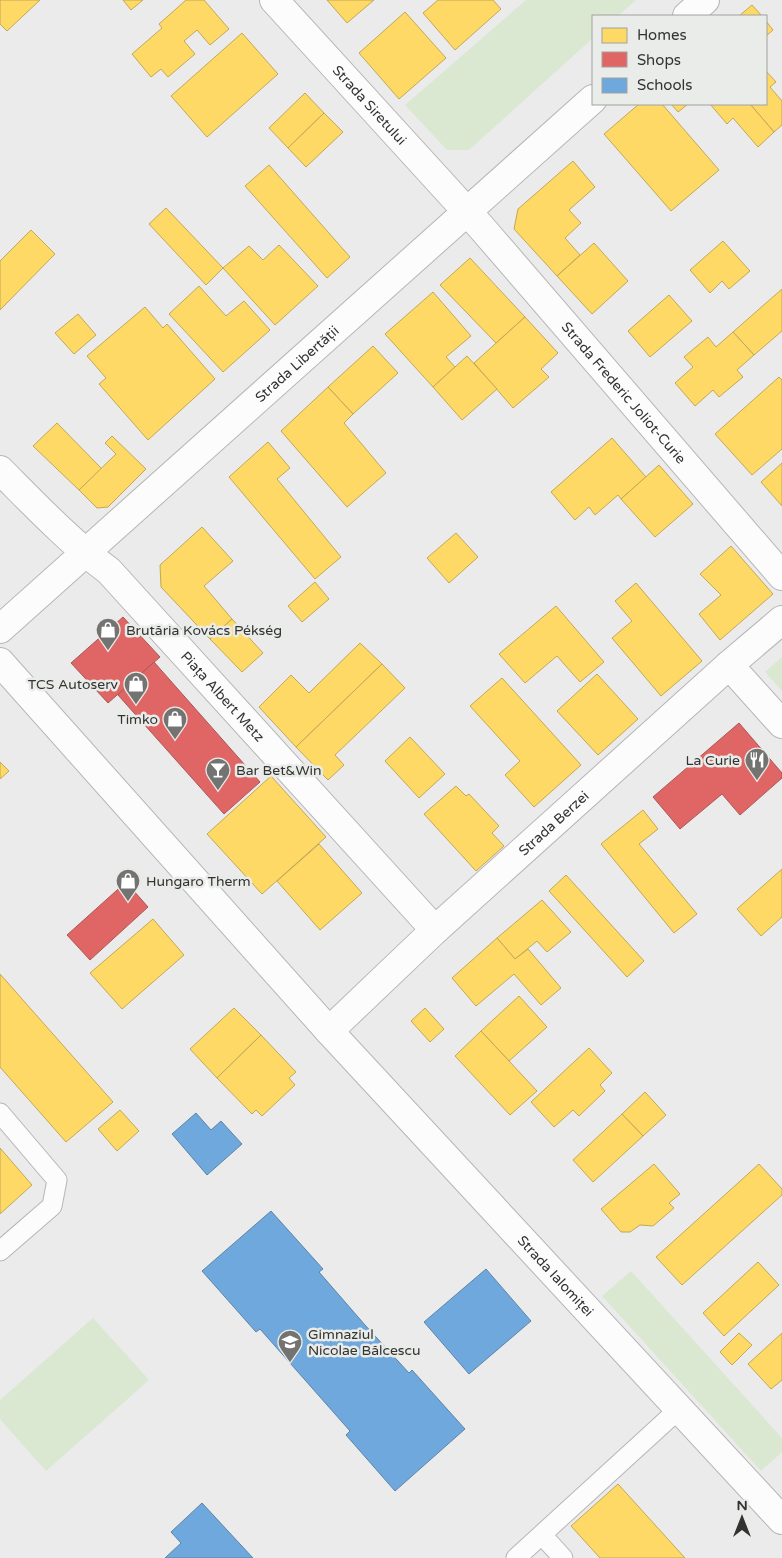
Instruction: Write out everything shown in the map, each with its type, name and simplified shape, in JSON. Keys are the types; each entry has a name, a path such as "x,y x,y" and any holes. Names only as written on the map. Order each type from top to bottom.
{"street":[{"name":"Strada Siretului","path":"274,0 466,211"},
{"path":"688,15 705,0"},
{"name":"Strada Libertății","path":"0,629 592,100"},
{"name":"Strada Frederic Joliot-Curie","path":"466,211 782,576"},
{"name":"Piața Albert Metz","path":"0,470 84,552 109,571 435,930"},
{"name":"Strada Berzei","path":"330,1030 435,930 782,620"},
{"path":"0,662 330,1030"},
{"path":"730,665 782,724"},
{"name":"Strada Ialomiței","path":"330,1030 782,1520"}],"lane":[{"path":"0,1113 57,1180 52,1206 0,1251"},
{"path":"516,1558 679,1409"},
{"path":"542,1535 563,1558"}],"green space":[{"path":"526,0 636,0 619,15 592,15 592,39 469,150 447,150 405,105"},
{"path":"782,657 782,691 765,672"},
{"path":"631,1271 782,1438 782,1452 761,1471 602,1296"},
{"path":"93,1318 149,1380 46,1471 0,1419 0,1400"}],"building: Homes":[{"path":"0,0 40,0 7,31 0,24"},
{"path":"123,0 143,0 131,10"},
{"path":"186,0 204,0 229,29 210,45 197,30 184,41 195,54 168,77 161,69 151,77 132,54 162,28 159,24"},
{"path":"327,0 374,0 347,23"},
{"path":"438,0 493,0 501,9 455,50 423,13"},
{"path":"752,5 761,15 740,15"},
{"path":"405,12 446,58 399,99 359,53"},
{"path":"767,22 773,30 767,35"},
{"path":"242,33 278,74 207,137 171,96"},
{"path":"767,72 776,82 770,87 782,101 782,125 774,132 751,105 767,105"},
{"path":"305,93 324,113 288,148 269,128"},
{"path":"638,105 663,105 719,170 671,211 604,134"},
{"path":"672,105 687,105 678,112"},
{"path":"711,105 751,105 774,132 758,147 733,118 727,124"},
{"path":"324,113 343,132 306,167 288,148"},
{"path":"573,161 595,187 569,210 581,223 565,238 580,255 557,276 514,229 518,209"},
{"path":"269,165 350,257 327,278 245,186"},
{"path":"166,208 223,268 206,285 149,224"},
{"path":"31,230 55,254 0,310 0,261"},
{"path":"723,241 750,271 729,289 722,281 710,293 690,270"},
{"path":"594,243 628,281 592,314 557,276"},
{"path":"279,245 318,286 275,325 223,268 249,246 263,260"},
{"path":"470,258 525,317 496,343 440,285"},
{"path":"199,286 226,316 244,301 270,330 223,372 169,314"},
{"path":"782,289 782,331 754,355 733,332"},
{"path":"433,292 471,336 446,357 455,367 433,387 385,334"},
{"path":"669,295 692,321 650,357 628,331"},
{"path":"145,307 163,328 167,324 215,379 148,440 99,384 106,378 87,356"},
{"path":"78,314 96,335 74,354 55,333"},
{"path":"525,317 558,353 541,369 549,377 513,408 474,363"},
{"path":"733,332 754,355 737,370 743,377 719,397 713,390 695,406 675,383 693,367 684,357 708,337 716,347"},
{"path":"373,346 398,373 353,414 328,387"},
{"path":"467,356 497,389 462,420 433,387"},
{"path":"779,377 782,380 782,449 752,475 715,434"},
{"path":"328,387 353,414 344,423 386,473 347,507 281,431"},
{"path":"57,423 102,469 79,490 33,446"},
{"path":"112,436 146,469 108,507 97,508 79,490 116,454 105,443"},
{"path":"612,438 646,477 621,499 618,495 595,515 589,507 575,520 551,492"},
{"path":"268,442 290,468 277,479 341,557 315,579 229,477"},
{"path":"782,463 782,506 761,482"},
{"path":"659,465 693,504 655,537 621,499"},
{"path":"202,527 233,561 204,586 232,619 210,639 161,587 160,565"},
{"path":"456,533 478,557 449,583 427,558"},
{"path":"731,546 773,594 720,640 699,614 721,595 700,574"},
{"path":"315,582 329,599 302,622 288,606"},
{"path":"636,583 702,661 661,696 612,638 632,621 615,601"},
{"path":"556,606 604,662 580,682 557,656 525,683 499,654"},
{"path":"232,619 263,653 242,672 210,639"},
{"path":"360,643 382,664 296,747 259,707 291,675 309,693"},
{"path":"382,664 405,688 335,755 344,765 328,780 296,747"},
{"path":"597,674 638,719 598,755 557,711"},
{"path":"502,678 581,765 534,807 505,775 520,761 470,706"},
{"path":"410,737 445,774 419,798 385,761"},
{"path":"0,762 9,771 0,779"},
{"path":"271,776 326,837 262,894 207,834"},
{"path":"456,786 466,796 469,794 499,826 492,833 504,846 476,871 424,814"},
{"path":"643,810 658,829 639,844 697,914 674,933 601,844"},
{"path":"319,844 362,893 320,930 277,881"},
{"path":"782,869 782,917 761,936 737,909"},
{"path":"566,875 644,961 627,977 549,891"},
{"path":"542,900 571,932 547,952 537,941 515,959 497,938"},
{"path":"153,919 184,955 122,1009 90,973"},
{"path":"497,938 515,959 528,949 561,988 541,1005 514,974 476,1006 452,978"},
{"path":"0,974 113,1102 66,1142 0,1067"},
{"path":"519,996 547,1027 509,1061 481,1031"},
{"path":"234,1008 261,1035 217,1078 190,1049"},
{"path":"425,1008 444,1029 430,1042 411,1021"},
{"path":"481,1031 537,1091 510,1115 455,1056"},
{"path":"261,1035 296,1072 289,1078 295,1085 262,1116 256,1110 252,1114 217,1078"},
{"path":"589,1048 612,1073 600,1085 605,1091 579,1116 573,1110 554,1127 531,1102"},
{"path":"645,1092 666,1115 643,1136 622,1114"},
{"path":"120,1110 139,1131 117,1151 98,1129"},
{"path":"622,1114 643,1136 593,1182 573,1160"},
{"path":"0,1148 32,1185 0,1214"},
{"path":"654,1164 680,1194 669,1203 674,1208 653,1226 640,1225 630,1232 621,1232 601,1209"},
{"path":"759,1164 782,1189 782,1195 682,1285 656,1257"},
{"path":"758,1262 779,1285 724,1336 703,1313"},
{"path":"739,1333 752,1345 732,1365 720,1352"},
{"path":"782,1333 782,1380 771,1389 748,1364"},
{"path":"618,1484 685,1558 600,1558 571,1526"}],"building: Shops":[{"path":"123,617 160,657 108,703 71,663"},
{"path":"154,662 260,782 224,814 118,695"},
{"path":"739,723 782,773 782,778 740,815 722,794 680,829 653,797"},
{"path":"126,882 148,907 90,960 67,935"}],"building: Schools":[{"path":"196,1113 211,1130 221,1121 242,1144 207,1175 172,1134"},
{"path":"271,1211 323,1269 319,1272 365,1325 409,1373 412,1370 465,1429 395,1491 346,1435 350,1431 260,1329 256,1332 202,1271"},
{"path":"486,1269 531,1321 469,1374 424,1322"},
{"path":"202,1503 253,1558 165,1558 181,1543 171,1532"}],"place":[{"name":"Brutăria Kovács Pékség","path":"108,651"},
{"name":"TCS Autoserv","path":"136,705"},
{"name":"Timko","path":"175,740"},
{"name":"La Curie","path":"757,781"},
{"name":"Bar Bet&Win","path":"218,791"},
{"name":"Hungaro Therm","path":"128,902"},
{"name":"Gimnaziul Nicolae Bălcescu","path":"290,1363"}]}
